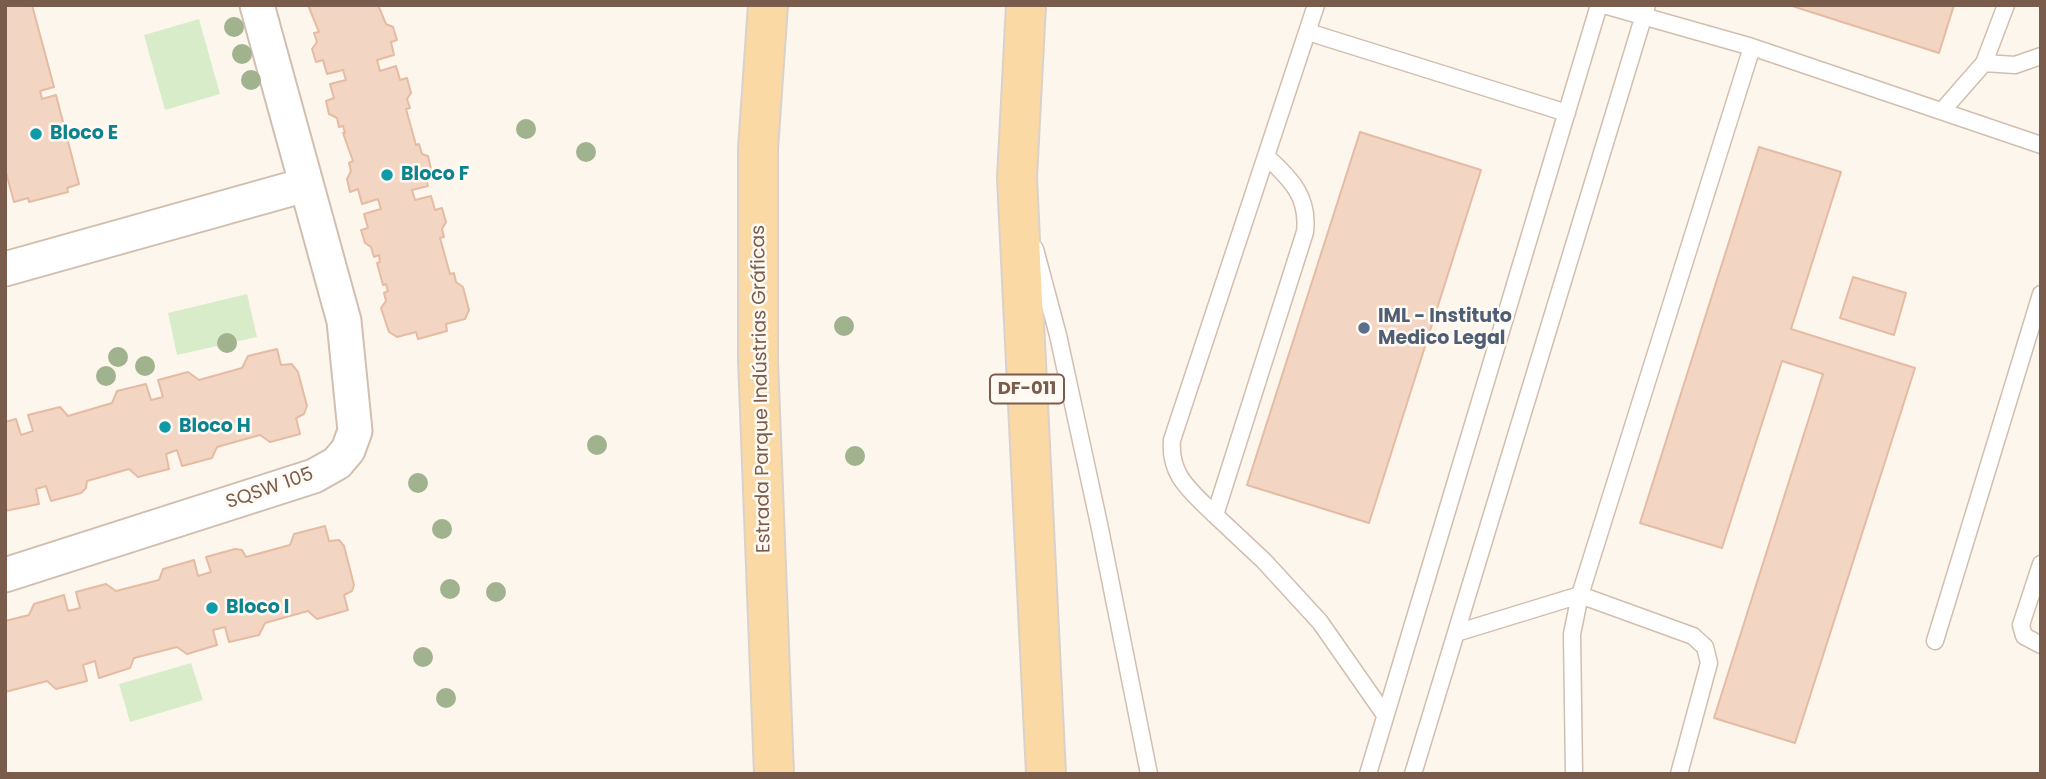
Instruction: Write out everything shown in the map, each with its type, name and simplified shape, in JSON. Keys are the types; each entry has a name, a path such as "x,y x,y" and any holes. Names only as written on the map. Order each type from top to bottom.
{"main road":[{"name":"Estrada Parque Indústrias Gráficas","path":"768,5 758,149 758,360 774,774"},
{"name":"DF-011","path":"1026,5 1017,178 1046,774"}],"street":[{"name":"SQSW 105","path":"5,575 314,476 337,463 348,450 355,431 344,321 257,5"},
{"path":"5,270 305,185"}],"lane":[{"path":"1316,5 1268,159 1172,440 1172,464 1179,479 1264,561 1320,622 1385,715"},
{"path":"1368,774 1601,5 1645,11 2041,145"},
{"path":"1942,111 1983,63 2006,5"},
{"path":"1413,774 1645,11"},
{"path":"1308,32 1567,113"},
{"path":"1574,774 1572,634 1580,595 1752,47"},
{"path":"1983,63 2015,65 2041,55"},
{"path":"1215,515 1305,232 1304,201 1297,187 1268,159"},
{"path":"1017,178 1058,335 1149,774"},
{"path":"1935,642 2041,294"},
{"path":"2041,564 2036,598 2022,633 2041,645"},
{"path":"1456,633 1580,595 1693,636 1705,647 1709,663 1679,774"}],"green space":[{"path":"199,19 220,94 165,110 144,35"},
{"path":"247,294 257,337 177,355 168,313"},
{"path":"191,663 203,700 130,722 119,684"}],"building":[{"name":"Bloco E","path":"5,5 32,5 54,87 40,91 42,99 56,95 79,184 67,188 68,192 29,202 28,198 14,202 5,169"},
{"name":"Bloco F","path":"308,5 378,5 386,24 393,27 397,40 391,42 394,55 377,60 380,71 396,66 400,80 407,78 411,93 407,99 410,108 406,109 416,145 419,144 422,154 428,156 431,169 424,172 428,186 412,190 415,200 431,196 435,210 442,208 446,222 442,229 444,237 440,238 450,274 454,273 456,282 463,287 469,310 465,319 446,324 447,331 418,339 416,332 397,337 389,332 381,308 386,301 384,293 388,291 386,284 383,285 377,263 380,262 379,255 374,257 361,230 368,228 364,214 381,209 378,199 362,204 358,189 350,192 347,179 351,171 349,163 353,161 343,126 339,127 337,118 329,114 326,101 334,98 330,84 346,80 343,70 327,74 323,60 316,62 312,49 317,42 314,33 319,32"},
{"path":"1789,5 1954,5 1939,53"},
{"name":"IML - Instituto Medico Legal","path":"1360,132 1481,170 1369,523 1247,485"},
{"path":"1759,147 1841,172 1791,329 1915,368 1795,743 1714,718 1823,374 1782,361 1722,548 1640,523"},
{"path":"1853,277 1906,293 1894,335 1840,318"},
{"name":"Bloco H","path":"277,349 281,365 292,364 298,372 307,406 304,414 296,418 300,434 270,442 260,435 217,447 212,458 182,466 177,450 166,454 169,469 138,477 129,469 87,481 86,488 81,493 51,501 46,486 36,489 39,504 5,511 5,422 16,419 21,435 33,431 28,415 60,407 68,416 112,403 117,391 146,384 151,400 163,397 158,380 188,372 199,380 242,368 248,356"},
{"name":"Bloco I","path":"325,526 329,541 339,540 344,546 354,585 352,591 344,595 348,610 317,619 308,611 265,623 259,635 229,642 225,627 213,630 217,645 187,654 177,647 134,658 130,668 99,678 95,661 83,665 87,681 56,689 47,681 5,692 5,621 29,615 34,604 64,595 68,611 80,608 76,592 106,584 116,591 159,580 163,569 194,560 198,576 211,572 206,557 235,549 242,550 246,557 290,545 294,534"}],"place":[{"name":"Bloco E","path":"36,134"},
{"name":"Bloco F","path":"387,175"},
{"name":"IML - Instituto Medico Legal","path":"1364,328"},
{"name":"Bloco H","path":"165,427"},
{"name":"Bloco I","path":"212,608"}]}
